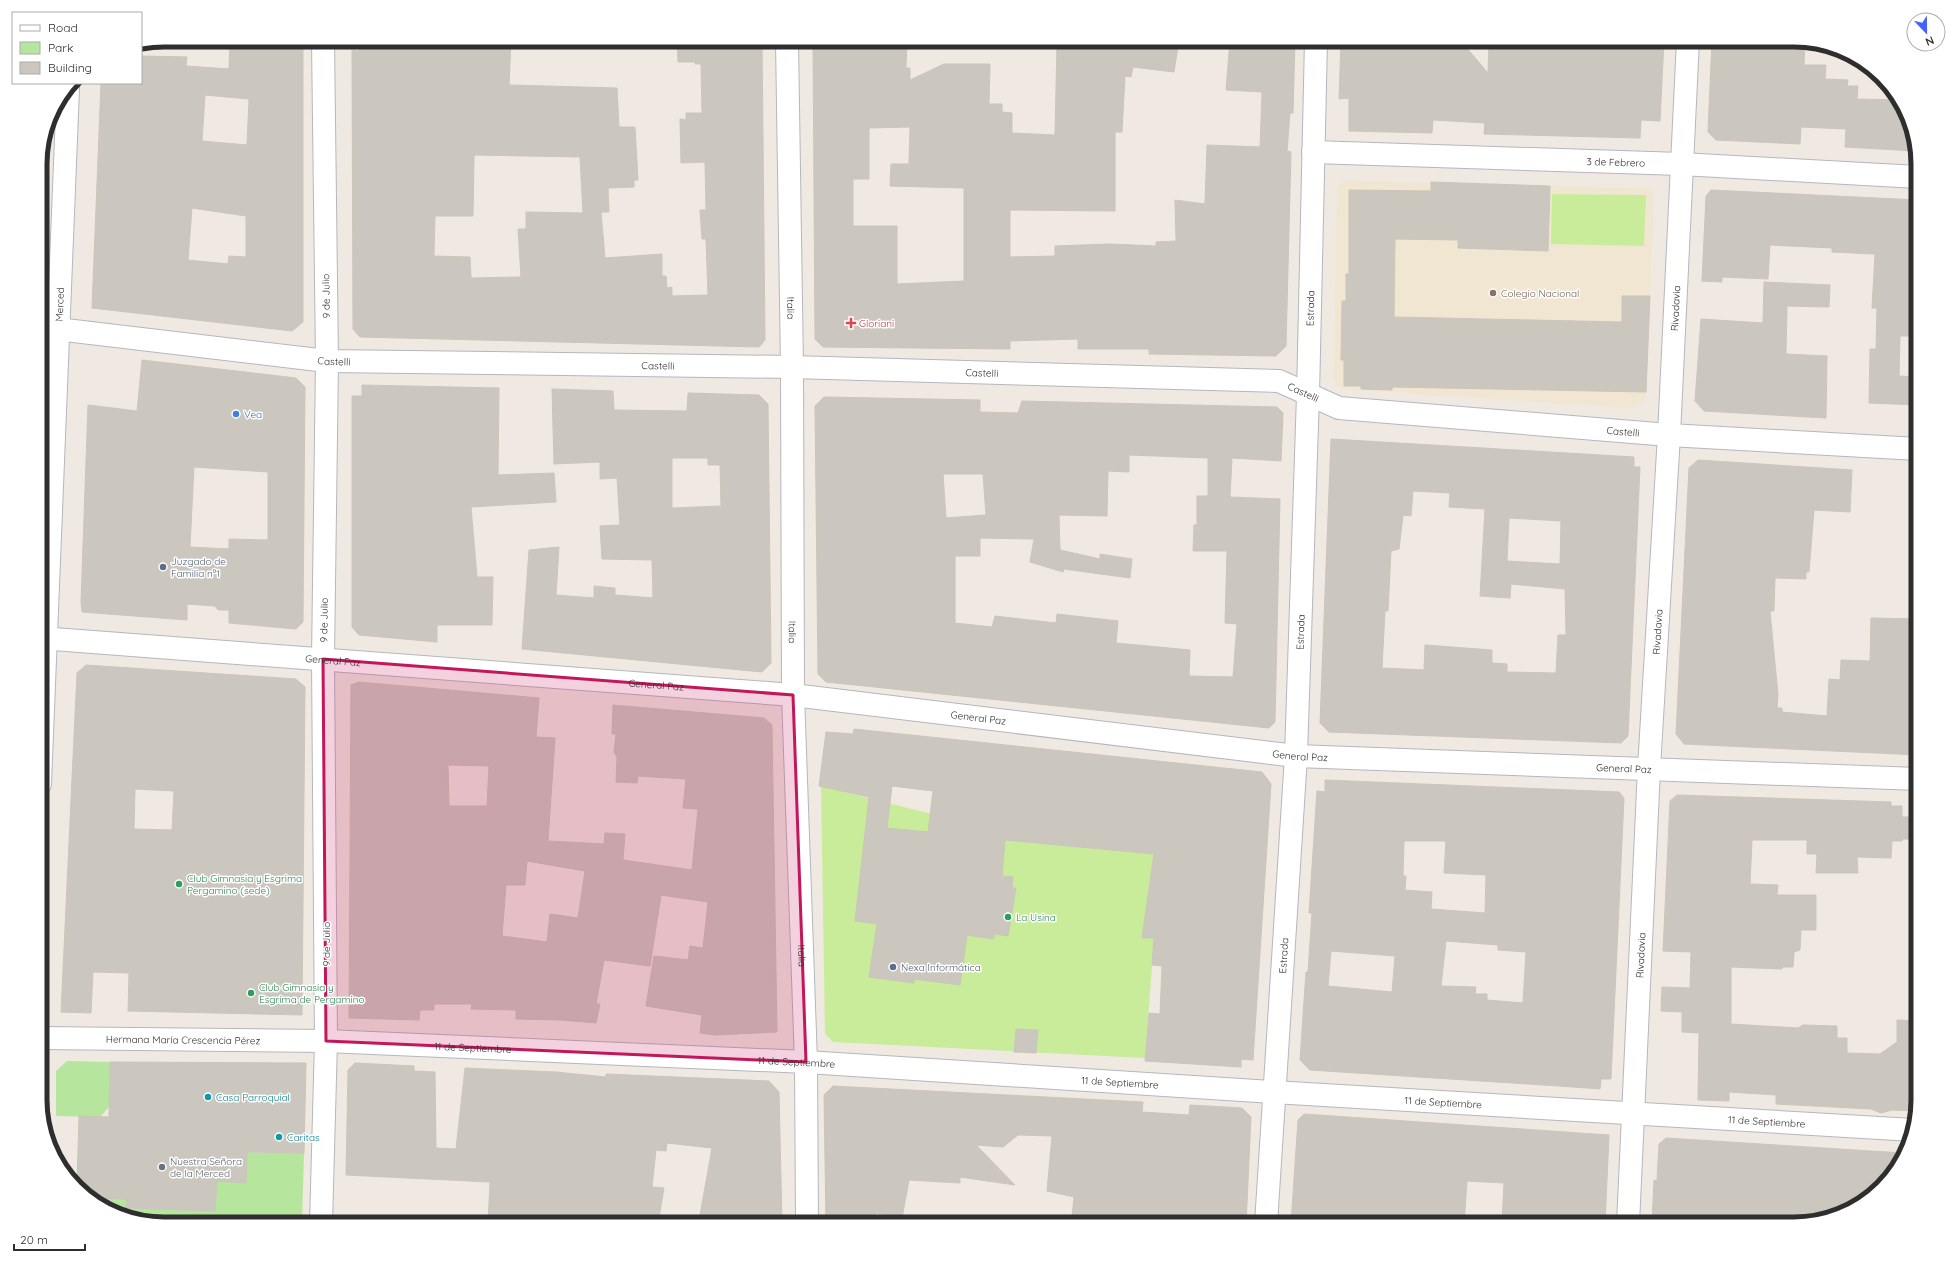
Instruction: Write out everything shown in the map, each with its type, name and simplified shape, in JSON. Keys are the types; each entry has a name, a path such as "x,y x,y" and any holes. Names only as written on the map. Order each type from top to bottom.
{"street":[{"name":"9 de Julio","path":"321,1217 326,1041 323,660 327,361 323,47"},
{"name":"Italia","path":"787,47 792,367 793,695 806,1062 807,1217"},
{"name":"Estrada","path":"1266,1217 1273,1092 1296,756 1308,395 1316,47"},
{"name":"Rivadavia","path":"1628,1217 1688,47"},
{"name":"Merced","path":"47,452 49,328 67,99"},
{"name":"3 de Febrero","path":"1313,152 1681,164 1911,177"},
{"name":"Castelli","path":"49,328 327,361 792,367 1279,381 1339,408 1669,435 1911,449"},
{"name":"General Paz","path":"47,639 793,695 1296,756 1911,779"},
{"name":"Hermana María Crescencia Pérez","path":"47,1038 326,1041"},
{"name":"11 de Septiembre","path":"326,1041 806,1062 1273,1092 1907,1130"}],"highlighted area":[{"path":"323,659 793,695 806,1062 326,1041"}],"shaded area":[{"name":"Colegio Nacional","path":"1346,181 1648,188 1654,194 1646,392 1644,401 1641,405 1632,408 1344,389 1337,386 1334,378 1337,190 1339,184"}],"green space":[{"path":"1552,194 1646,195 1644,246 1551,244"},
{"name":"La Usina","path":"821,786 971,824 1176,856 1155,927 1145,1058 833,1042 825,1034"},
{"path":"67,1061 110,1062 110,1106 100,1117 56,1116 56,1071"},
{"path":"246,1152 304,1153 302,1217 149,1216 119,1208 98,1196 98,1194 127,1194 127,1208 215,1211 217,1181 246,1182"}],"building":[{"path":"230,47 303,47 303,322 292,331 92,308 101,84 142,84 142,56 187,57 186,66 229,69","holes":["205,95 249,99 247,145 202,141","192,208 246,216 246,257 229,256 228,264 188,260"]},
{"path":"359,47 511,47 509,85 617,88 619,127 635,127 638,180 634,180 634,187 608,188 609,212 601,212 605,258 662,254 662,276 666,276 667,288 672,287 672,296 708,295 706,239 702,239 700,210 706,210 705,162 681,163 680,119 686,120 686,113 702,113 701,64 695,64 695,62 678,62 677,47 762,47 765,340 759,347 360,337 353,329 352,50 359,51","holes":["474,155 580,157 583,213 526,212 526,229 518,229 521,277 471,278 470,257 434,256 435,216 473,216"]},
{"path":"813,47 907,47 906,68 910,68 910,80 944,64 990,64 989,104 1002,104 1002,112 1012,113 1012,133 1055,135 1057,47 1178,47 1174,72 1133,67 1131,77 1125,76 1122,132 1115,132 1115,211 1010,210 1010,257 1055,256 1055,246 1110,244 1156,246 1156,242 1176,241 1175,200 1205,204 1207,145 1260,147 1262,92 1226,90 1229,47 1295,47 1293,113 1290,113 1287,151 1291,152 1286,346 1276,356 1149,354 1149,349 1078,349 1078,339 1010,341 1010,349 823,347 815,339","holes":["910,127 909,164 891,164 890,186 964,188 964,281 897,284 897,226 853,226 853,179 869,179 869,128"]},
{"path":"1341,47 1466,47 1488,73 1489,47 1664,47 1660,121 1641,120 1640,138 1484,134 1485,123 1433,120 1432,133 1349,131 1349,98 1339,99"},
{"path":"1712,47 1802,47 1805,47 1804,65 1826,65 1825,79 1848,80 1847,86 1858,86 1857,99 1891,100 1905,126 1910,151 1845,147 1846,129 1801,127 1800,144 1716,140 1708,132"},
{"path":"1431,182 1550,186 1548,251 1458,248 1458,240 1395,239 1394,317 1622,322 1622,296 1650,296 1646,392 1392,387 1392,390 1361,389 1361,386 1344,386 1344,360 1341,360 1342,301 1346,301 1346,274 1349,274 1349,190 1431,191"},
{"path":"1711,190 1911,200 1911,336 1900,336 1899,376 1911,377 1911,405 1869,403 1870,349 1876,349 1877,308 1872,308 1875,254 1832,252 1832,248 1770,245 1768,279 1722,277 1722,282 1702,281 1706,196"},
{"path":"1764,282 1830,285 1829,307 1787,306 1786,354 1827,356 1826,418 1704,411 1695,401 1701,319 1763,323"},
{"path":"142,360 296,378 305,387 303,622 296,629 229,623 229,610 218,610 215,606 187,604 187,620 82,612 81,602 88,405 137,411","holes":["194,467 268,472 268,540 229,539 229,549 190,547"]},
{"path":"362,385 499,388 498,475 554,473 556,502 471,507 477,577 493,577 492,625 437,625 437,642 359,635 352,627 352,396 362,396"},
{"path":"552,389 613,391 614,410 687,411 688,393 759,395 768,404 771,663 762,672 522,649 529,550 559,547 556,595 594,598 594,586 615,588 615,595 653,598 652,560 602,559 600,526 620,525 617,478 600,479 600,462 554,464","holes":["672,458 708,458 708,465 720,465 721,506 672,508"]},
{"path":"824,397 980,400 980,412 1018,413 1022,401 1277,407 1283,413 1281,461 1232,458 1230,497 1280,499 1275,722 1269,728 826,682 818,674 815,406","holes":["1129,455 1208,458 1208,496 1197,496 1197,525 1194,525 1193,551 1227,551 1225,623 1237,624 1233,677 1189,676 1190,650 1116,643 1118,621 1057,614 1056,623 995,616 992,627 955,623 955,556 980,556 980,538 1034,539 1030,562 1063,572 1064,569 1130,578 1132,559 1100,554 1100,559 1060,550 1059,515 1107,516 1108,471 1129,472","943,474 983,474 986,515 946,518"]},
{"path":"1331,439 1634,457 1634,467 1640,467 1628,736 1621,743 1329,732 1320,723","holes":["1413,491 1450,493 1449,507 1485,509 1480,596 1510,598 1511,584 1565,589 1566,635 1558,635 1556,673 1507,672 1507,664 1492,663 1492,650 1425,645 1424,670 1382,668 1385,611 1388,611 1391,551 1399,549 1403,515 1411,516","1509,518 1561,521 1560,564 1507,561"]},
{"path":"1698,460 1852,470 1850,512 1814,510 1809,572 1806,572 1806,579 1775,578 1774,611 1770,611 1778,695 1777,708 1782,708 1782,712 1827,716 1829,679 1840,680 1841,660 1870,661 1871,618 1911,619 1911,755 1684,744 1676,734 1689,468"},
{"path":"86,665 296,679 305,687 302,1015 128,1011 129,973 93,972 91,1013 61,1012 77,673","holes":["135,789 174,791 172,830 134,829"]},
{"path":"359,682 539,698 536,737 555,738 548,841 604,844 605,833 625,834 623,860 692,870 698,809 683,808 686,779 638,776 637,783 616,782 617,757 614,752 616,734 612,734 613,705 764,718 772,725 777,1032 715,1035 700,1033 702,1015 646,1006 654,956 688,960 690,946 703,948 708,902 661,895 650,966 604,960 596,1004 600,1004 596,1023 561,1020 516,1019 516,1010 471,1009 472,1004 434,1004 434,1010 420,1010 419,1020 349,1018 351,685","holes":["448,765 489,766 487,806 449,806","527,861 585,871 578,918 550,914 547,942 502,936 506,885 525,885"]},
{"path":"854,729 1262,772 1271,784 1253,1060 1241,1059 1241,1067 1145,1061 1149,1013 1160,1014 1162,966 1152,965 1154,938 1142,938 1154,854 1005,840 1002,876 1013,877 1012,888 1016,888 1008,936 995,934 993,939 967,935 960,985 914,979 914,983 869,977 877,924 855,921 869,797 819,786 826,732 853,734","holes":["892,786 933,791 928,832 887,828"]},
{"path":"1325,780 1619,792 1624,798 1611,1079 1601,1079 1600,1089 1310,1070 1300,1060 1312,913 1309,913 1317,791 1325,792","holes":["1404,841 1446,841 1444,873 1486,875 1485,913 1431,909 1432,892 1405,890 1406,876 1403,876","1446,941 1498,945 1498,950 1526,952 1523,1003 1487,1000 1487,994 1475,994 1476,987 1441,986","1331,951 1395,956 1392,992 1328,986"]},
{"path":"1677,795 1891,802 1891,806 1902,806 1902,817 1911,817 1911,839 1892,841 1891,858 1857,857 1858,873 1816,873 1817,854 1807,854 1807,840 1752,840 1750,884 1778,885 1777,895 1816,895 1816,930 1801,930 1800,950 1794,952 1793,967 1782,967 1782,969 1731,967 1731,1024 1798,1028 1803,1025 1837,1026 1837,1038 1847,1038 1847,1053 1880,1054 1897,1042 1897,1020 1911,1021 1911,1111 1892,1110 1881,1113 1871,1109 1776,1104 1776,1095 1729,1092 1729,1101 1698,1100 1699,1033 1682,1032 1682,1012 1661,1011 1662,987 1690,988 1691,952 1663,951 1670,801"},
{"path":"1016,1029 1038,1030 1036,1053 1014,1052"},
{"path":"110,1062 306,1063 304,1153 247,1152 246,1183 217,1181 215,1211 126,1208 127,1199 101,1198 81,1183 77,1178 79,1116 109,1117"},
{"path":"355,1063 414,1066 414,1071 435,1072 436,1148 456,1149 465,1068 556,1072 606,1077 606,1074 769,1081 779,1092 782,1217 710,1217 700,1215 712,1148 667,1143 666,1151 656,1150 652,1187 664,1188 659,1217 488,1217 490,1182 346,1175 348,1070"},
{"path":"833,1086 1143,1102 1142,1112 1189,1115 1190,1105 1242,1108 1251,1117 1246,1217 1072,1217 1074,1197 1047,1191 1052,1136 1018,1135 1003,1147 976,1145 1015,1185 960,1177 960,1183 909,1180 902,1217 875,1213 875,1217 826,1217 824,1095"},
{"path":"1304,1114 1609,1135 1605,1217 1502,1217 1504,1183 1467,1181 1464,1217 1291,1217 1298,1120"},
{"path":"1666,1138 1899,1153 1882,1177 1871,1188 1846,1205 1824,1213 1794,1217 1652,1217 1654,1180 1657,1181 1659,1144"}],"place":[{"name":"Colegio Nacional","path":"1493,293"},
{"name":"Gloriani","path":"851,323"},
{"name":"Vea","path":"236,414"},
{"name":"Juzgado de Familia nº1","path":"163,567"},
{"name":"Club Gimnasia y Esgrima Pergamino (sede)","path":"179,884"},
{"name":"La Usina","path":"1008,917"},
{"name":"Nexa Informática","path":"893,967"},
{"name":"Club Gimnasia y Esgrima de Pergamino","path":"251,993"},
{"name":"Casa Parroquial","path":"208,1097"},
{"name":"Caritas","path":"279,1137"},
{"name":"Nuestra Señora de la Merced","path":"162,1167"}]}
